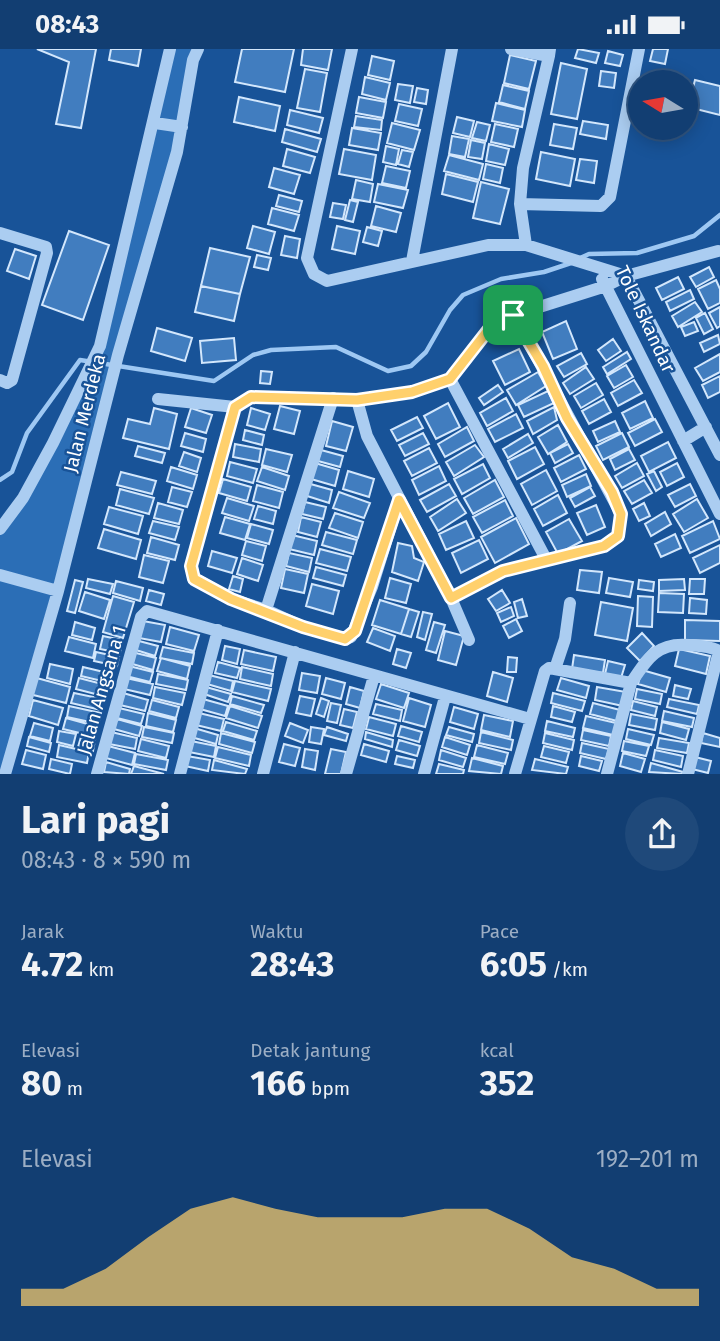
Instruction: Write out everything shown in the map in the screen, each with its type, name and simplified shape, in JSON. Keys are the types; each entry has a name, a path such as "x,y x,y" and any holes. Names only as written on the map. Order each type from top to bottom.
{"street":[{"name":"Jalan Merdeka","path":"0,529 23,498 100,346 155,123 170,49"},
{"path":"352,49 307,258 314,274 327,281 354,277 488,245 526,245 591,266"},
{"path":"412,261 452,49"},
{"path":"511,49 549,52 523,168 520,204 526,245"},
{"path":"520,204 601,205 610,197 639,49"},
{"name":"Jalan Merdeka","path":"5,774 58,590 118,355 177,152 194,53"},
{"path":"155,123 182,127"},
{"path":"0,233 46,247 47,253 12,380 7,383 0,380"},
{"path":"158,399 235,407 251,397 357,400 412,392 450,379 489,329 513,315 606,286 626,276 719,251"},
{"name":"Tole Iskandar","path":"591,266 626,276 720,455"},
{"name":"Tole Iskandar","path":"591,266 606,286 720,515"},
{"path":"451,598 503,571 604,546 618,536 621,514 513,315"},
{"path":"450,379 546,559"},
{"path":"266,610 334,398"},
{"path":"357,400 367,436 451,598 468,640"},
{"path":"235,407 191,566 194,579 231,599 266,610 303,627 345,639 351,637 372,587 399,500"},
{"path":"683,441 706,427"},
{"path":"0,575 58,590"},
{"path":"555,669 565,639 570,603"},
{"name":"Jalan Angsana 1","path":"97,774 141,617 152,611 218,630"},
{"path":"180,774 218,630 445,697 530,719"},
{"path":"607,774 631,683 649,655 674,644 717,650 718,655 688,774"},
{"path":"262,774 295,652"},
{"path":"514,774 545,671 555,669 631,683"},
{"path":"346,774 374,676"},
{"path":"424,774 445,697"}],"shaded area":[{"path":"169,49 192,49 177,152 0,774 0,533 89,375"}],"building":[{"path":"37,49 96,49 81,128 56,124 69,62"},
{"path":"111,49 141,49 138,66 109,60"},
{"path":"242,49 294,49 285,92 235,82"},
{"path":"303,49 332,49 328,70 301,65"},
{"path":"578,49 599,53 596,63 575,58"},
{"path":"653,49 668,49 665,64 650,61"},
{"path":"608,51 623,55 620,66 605,63"},
{"path":"510,55 536,61 529,89 504,83"},
{"path":"372,56 394,61 390,80 368,75"},
{"path":"561,63 587,69 577,119 551,114"},
{"path":"305,69 327,73 320,112 297,108"},
{"path":"601,71 616,73 614,88 599,86"},
{"path":"365,77 390,83 386,100 362,94"},
{"path":"698,81 720,86 720,115 698,110"},
{"path":"398,84 413,86 410,103 395,100"},
{"path":"503,85 529,91 525,109 499,102"},
{"path":"417,88 428,90 426,104 414,102"},
{"path":"239,97 280,106 275,131 234,122"},
{"path":"359,97 386,102 383,118 356,113"},
{"path":"496,103 525,110 522,127 492,121"},
{"path":"399,104 422,109 418,126 395,121"},
{"path":"290,110 323,118 319,133 287,125"},
{"path":"356,116 382,120 381,130 354,127"},
{"path":"457,117 474,121 470,137 453,133"},
{"path":"583,121 608,125 606,139 580,134"},
{"path":"477,122 490,125 486,141 472,138"},
{"path":"392,123 420,130 414,150 387,143"},
{"path":"495,124 518,129 514,147 491,142"},
{"path":"554,124 577,128 573,149 550,145"},
{"path":"352,128 381,133 378,150 349,145"},
{"path":"285,129 321,139 317,152 282,142"},
{"path":"452,136 469,139 465,157 449,154"},
{"path":"471,140 485,143 482,159 468,157"},
{"path":"489,144 509,149 505,165 486,161"},
{"path":"386,146 399,149 396,165 383,162"},
{"path":"287,149 315,157 310,173 283,166"},
{"path":"344,149 376,155 372,180 339,174"},
{"path":"402,150 413,152 409,167 398,164"},
{"path":"541,152 575,159 570,186 536,179"},
{"path":"449,155 483,164 479,180 444,171"},
{"path":"580,159 597,161 594,183 576,180"},
{"path":"486,164 503,168 500,183 483,179"},
{"path":"386,166 410,171 406,188 382,183"},
{"path":"274,168 300,175 294,194 269,187"},
{"path":"446,174 478,182 473,202 442,194"},
{"path":"356,180 373,184 370,202 352,199"},
{"path":"481,182 509,189 500,224 473,218"},
{"path":"378,184 408,190 403,208 374,202"},
{"path":"279,195 302,201 299,212 276,206"},
{"path":"350,200 358,202 353,222 345,220"},
{"path":"333,203 346,205 343,219 330,217"},
{"path":"376,206 401,213 396,232 371,226"},
{"path":"272,208 299,215 294,231 268,224"},
{"path":"253,226 275,232 269,254 247,248"},
{"path":"337,226 360,231 355,254 332,249"},
{"path":"367,227 382,231 378,246 363,242"},
{"path":"69,231 109,245 83,320 42,305"},
{"path":"285,236 300,239 297,258 281,255"},
{"path":"210,248 250,257 240,294 201,286"},
{"path":"15,249 36,256 29,279 7,271"},
{"path":"257,255 271,258 268,270 254,267"},
{"path":"709,267 714,277 696,287 690,277"},
{"path":"678,277 684,289 662,300 656,288"},
{"path":"716,280 720,289 720,303 708,309 698,289"},
{"path":"201,286 240,294 234,321 195,312"},
{"path":"690,290 694,299 670,311 666,302"},
{"path":"695,302 702,312 678,327 672,316"},
{"path":"720,307 720,326 717,328 709,313"},
{"path":"705,313 713,329 704,334 696,318"},
{"path":"566,321 577,349 553,359 542,332"},
{"path":"694,322 698,331 685,336 681,327"},
{"path":"157,328 192,338 185,361 151,351"},
{"path":"718,335 720,344 704,352 700,343"},
{"path":"234,338 236,360 202,363 200,341"},
{"path":"613,339 621,351 606,361 598,350"},
{"path":"519,349 530,372 505,385 493,361"},
{"path":"627,352 631,359 607,374 603,367"},
{"path":"581,353 587,364 564,377 557,366"},
{"path":"720,354 720,372 703,381 695,368"},
{"path":"626,365 633,377 614,388 607,376"},
{"path":"586,367 594,379 570,394 563,383"},
{"path":"261,371 272,372 270,384 260,383"},
{"path":"538,372 546,386 516,405 507,390"},
{"path":"720,376 720,392 708,398 702,385"},
{"path":"634,380 642,393 618,406 611,393"},
{"path":"596,383 603,395 581,408 574,396"},
{"path":"498,385 503,392 484,405 479,398"},
{"path":"548,391 554,403 524,417 518,405"},
{"path":"506,398 513,411 487,426 480,413"},
{"path":"604,399 611,412 589,424 582,411"},
{"path":"645,401 653,418 630,429 622,413"},
{"path":"448,403 460,427 436,439 424,416"},
{"path":"280,406 300,411 294,434 274,429"},
{"path":"554,407 557,420 533,434 527,421"},
{"path":"154,408 177,414 169,449 123,438 128,419 150,424"},
{"path":"191,408 212,415 206,433 185,427"},
{"path":"251,408 270,414 265,430 247,425"},
{"path":"516,414 523,428 495,442 488,429"},
{"path":"417,417 423,428 397,441 391,430"},
{"path":"655,419 662,432 635,446 628,433"},
{"path":"332,421 353,427 346,451 326,446"},
{"path":"615,421 620,432 598,442 593,431"},
{"path":"558,425 567,442 548,454 538,437"},
{"path":"467,427 474,441 445,457 438,444"},
{"path":"245,430 264,435 262,445 243,440"},
{"path":"185,433 206,439 203,452 181,446"},
{"path":"423,433 429,444 405,456 399,445"},
{"path":"622,433 629,447 603,460 596,446"},
{"path":"528,434 533,443 508,458 503,449"},
{"path":"668,442 676,458 649,472 641,456"},
{"path":"235,444 261,449 259,462 233,457"},
{"path":"568,444 573,453 555,463 550,453"},
{"path":"475,445 484,457 454,476 446,462"},
{"path":"138,446 165,453 162,463 135,456"},
{"path":"535,447 544,464 517,479 508,461"},
{"path":"429,448 437,463 412,476 404,461"},
{"path":"266,449 292,455 287,472 262,465"},
{"path":"629,449 635,460 615,470 610,459"},
{"path":"321,450 343,456 340,467 318,461"},
{"path":"184,452 201,458 197,472 179,466"},
{"path":"579,455 586,469 561,482 554,468"},
{"path":"230,462 257,469 253,483 227,476"},
{"path":"315,463 339,470 335,486 311,479"},
{"path":"637,463 644,476 622,488 615,476"},
{"path":"677,463 684,477 667,486 660,472"},
{"path":"483,464 490,478 462,494 454,479"},
{"path":"439,466 446,481 419,495 412,480"},
{"path":"171,467 197,475 193,489 167,481"},
{"path":"262,467 289,476 285,490 257,481"},
{"path":"546,470 557,491 532,505 521,484"},
{"path":"348,471 374,479 369,497 343,489"},
{"path":"654,471 662,487 656,491 647,474"},
{"path":"121,472 156,481 152,494 117,485"},
{"path":"586,474 591,486 567,497 562,485"},
{"path":"223,479 251,487 247,501 219,493"},
{"path":"495,480 504,497 473,514 464,498"},
{"path":"644,480 652,493 632,504 624,491"},
{"path":"307,483 332,490 329,503 304,495"},
{"path":"449,484 456,496 427,512 420,500"},
{"path":"690,484 696,496 675,507 668,495"},
{"path":"257,485 283,492 279,508 253,501"},
{"path":"172,487 192,492 187,507 168,502"},
{"path":"590,487 595,496 575,507 570,498"},
{"path":"120,489 154,498 149,514 116,505"},
{"path":"339,492 370,503 364,518 333,508"},
{"path":"558,495 567,513 543,526 534,509"},
{"path":"227,498 254,506 249,521 222,513"},
{"path":"457,499 466,513 438,531 430,517"},
{"path":"697,499 708,518 684,532 673,514"},
{"path":"505,500 513,516 482,533 473,517"},
{"path":"305,502 326,507 323,519 302,514"},
{"path":"158,503 183,510 179,524 154,518"},
{"path":"644,503 650,516 639,521 633,509"},
{"path":"596,505 605,527 587,535 577,513"},
{"path":"258,506 276,511 273,524 254,519"},
{"path":"109,507 143,516 138,534 104,524"},
{"path":"665,512 671,524 651,536 645,524"},
{"path":"335,513 363,522 358,538 329,528"},
{"path":"225,517 250,524 245,540 220,533"},
{"path":"301,517 321,522 317,537 298,532"},
{"path":"516,518 529,544 495,563 481,537"},
{"path":"569,519 582,541 558,554 546,532"},
{"path":"153,521 179,527 175,540 149,533"},
{"path":"466,521 474,538 446,550 439,534"},
{"path":"713,521 720,539 690,553 682,536"},
{"path":"251,524 273,530 269,544 247,538"},
{"path":"104,529 141,540 136,559 98,548"},
{"path":"326,532 357,540 353,554 322,545"},
{"path":"675,534 681,548 661,557 655,544"},
{"path":"292,535 317,541 314,555 289,549"},
{"path":"151,537 179,545 175,560 147,553"},
{"path":"479,540 488,559 461,573 452,553"},
{"path":"246,541 266,546 262,561 242,555"},
{"path":"398,543 412,546 414,558 424,562 418,581 392,572"},
{"path":"720,545 720,563 700,573 693,558"},
{"path":"320,549 351,557 347,571 316,563"},
{"path":"212,551 237,558 232,573 208,566"},
{"path":"289,553 312,558 309,572 286,566"},
{"path":"144,555 169,561 163,583 139,577"},
{"path":"242,558 263,565 258,581 237,574"},
{"path":"316,567 346,575 343,586 313,578"},
{"path":"285,569 308,574 304,593 281,588"},
{"path":"580,570 602,572 599,593 577,590"},
{"path":"233,576 243,579 240,592 229,589"},
{"path":"390,578 411,584 406,603 385,598"},
{"path":"609,578 633,582 630,597 606,593"},
{"path":"88,579 113,584 110,594 86,588"},
{"path":"684,579 685,590 659,591 659,580"},
{"path":"690,579 705,579 704,594 689,594"},
{"path":"75,580 83,582 75,613 67,611"},
{"path":"639,580 654,582 653,591 638,589"},
{"path":"116,581 143,588 140,601 113,593"},
{"path":"312,584 339,591 333,614 306,606"},
{"path":"149,590 164,594 161,605 146,601"},
{"path":"502,590 510,603 496,611 488,599"},
{"path":"85,592 110,600 104,619 79,611"},
{"path":"659,593 684,594 683,613 658,612"},
{"path":"113,596 134,602 123,638 103,632"},
{"path":"638,596 653,597 652,627 637,626"},
{"path":"690,598 707,600 706,614 689,613"},
{"path":"522,599 527,616 518,618 514,602"},
{"path":"380,600 409,609 401,634 372,625"},
{"path":"601,602 633,608 627,641 595,635"},
{"path":"511,607 514,616 501,622 497,613"},
{"path":"409,609 419,612 411,637 401,634"},
{"path":"423,612 432,614 425,640 417,637"},
{"path":"516,619 522,631 509,638 503,626"},
{"path":"685,620 720,621 720,641 685,640"},
{"path":"143,621 165,625 161,642 139,638"},
{"path":"75,622 95,628 92,640 72,635"},
{"path":"434,622 445,625 436,653 426,650"},
{"path":"170,627 199,635 194,651 166,644"},
{"path":"373,628 395,636 390,651 367,642"},
{"path":"445,631 464,636 456,665 438,660"},
{"path":"642,633 654,646 640,661 627,648"},
{"path":"103,636 122,640 120,653 100,649"},
{"path":"69,637 96,644 93,658 65,651"},
{"path":"139,641 158,646 155,656 136,650"},
{"path":"225,646 240,649 237,664 222,660"},
{"path":"163,647 194,653 192,664 160,658"},
{"path":"397,649 411,653 406,668 393,664"},
{"path":"679,649 710,656 706,674 675,666"},
{"path":"244,650 276,657 273,671 241,664"},
{"path":"96,652 119,657 117,666 94,661"},
{"path":"132,652 156,658 153,670 129,663"},
{"path":"574,655 605,660 603,673 572,669"},
{"path":"508,657 517,658 516,672 507,672"},
{"path":"161,658 190,666 187,679 157,671"},
{"path":"608,661 625,665 621,678 605,674"},
{"path":"218,662 240,668 237,678 215,673"},
{"path":"50,664 73,669 70,684 47,678"},
{"path":"129,666 153,672 150,682 126,676"},
{"path":"83,667 108,673 106,682 81,676"},
{"path":"242,667 273,674 271,686 240,679"},
{"path":"642,670 670,678 666,692 638,684"},
{"path":"493,672 513,678 507,702 487,696"},
{"path":"302,673 320,676 317,693 299,690"},
{"path":"158,674 188,680 186,690 156,684"},
{"path":"209,675 233,681 231,691 207,684"},
{"path":"33,677 70,687 66,703 29,694"},
{"path":"79,678 106,685 103,696 76,689"},
{"path":"126,678 153,684 150,695 124,689"},
{"path":"326,678 345,683 341,699 322,694"},
{"path":"561,678 589,686 586,698 557,690"},
{"path":"235,681 271,689 268,701 232,692"},
{"path":"381,684 409,693 404,708 376,699"},
{"path":"675,685 691,689 688,699 673,696"},
{"path":"155,687 185,693 182,705 153,698"},
{"path":"206,687 231,694 228,702 204,694"},
{"path":"350,687 364,691 360,708 346,704"},
{"path":"597,687 626,692 623,706 595,700"},
{"path":"637,689 662,694 660,704 635,699"},
{"path":"74,693 103,699 101,710 71,703"},
{"path":"123,693 148,700 145,711 120,705"},
{"path":"553,693 585,701 582,711 551,703"},
{"path":"232,696 264,705 261,713 230,704"},
{"path":"300,696 315,699 311,716 296,713"},
{"path":"321,698 329,701 324,717 316,714"},
{"path":"409,698 431,705 425,727 403,721"},
{"path":"203,699 228,706 225,716 200,709"},
{"path":"669,699 699,705 697,714 667,707"},
{"path":"33,700 63,708 58,725 29,716"},
{"path":"152,700 179,707 176,718 149,711"},
{"path":"633,701 657,707 655,716 631,710"},
{"path":"331,703 341,705 337,723 327,721"},
{"path":"593,703 620,710 617,721 590,714"},
{"path":"376,704 402,710 400,721 373,714"},
{"path":"69,706 101,713 99,724 67,717"},
{"path":"230,706 262,716 258,728 226,718"},
{"path":"553,706 575,712 572,722 551,717"},
{"path":"454,707 478,714 474,729 450,722"},
{"path":"119,708 144,714 141,724 117,718"},
{"path":"344,709 357,712 353,728 340,725"},
{"path":"664,711 694,718 692,727 662,721"},
{"path":"148,713 176,720 173,732 146,726"},
{"path":"199,713 224,719 221,731 196,725"},
{"path":"631,714 657,719 655,730 629,725"},
{"path":"484,715 513,721 510,737 481,730"},
{"path":"586,716 616,723 613,735 583,728"},
{"path":"369,717 396,724 393,736 366,729"},
{"path":"66,718 95,726 92,736 63,729"},
{"path":"117,719 142,726 139,736 114,729"},
{"path":"547,721 575,728 573,737 545,731"},
{"path":"226,722 257,731 254,740 223,731"},
{"path":"662,722 689,729 686,740 660,733"},
{"path":"34,723 53,728 50,741 30,736"},
{"path":"290,723 308,730 303,743 285,736"},
{"path":"401,726 422,732 419,742 398,736"},
{"path":"144,727 174,733 172,743 142,737"},
{"path":"311,727 324,729 321,744 309,742"},
{"path":"327,727 348,734 346,741 324,735"},
{"path":"449,727 474,734 472,742 446,735"},
{"path":"194,728 218,735 216,744 191,737"},
{"path":"628,729 654,735 651,745 626,739"},
{"path":"583,730 611,736 609,746 581,740"},
{"path":"59,731 76,734 73,746 57,742"},
{"path":"111,732 137,738 135,749 109,744"},
{"path":"366,732 393,740 392,747 365,739"},
{"path":"481,732 513,740 511,750 479,743"},
{"path":"221,733 255,742 252,753 219,744"},
{"path":"545,733 574,740 572,750 543,743"},
{"path":"703,733 720,738 720,747 701,743"},
{"path":"29,737 51,743 49,752 27,746"},
{"path":"81,737 95,740 93,751 78,747"},
{"path":"445,737 470,745 467,755 442,747"},
{"path":"659,738 689,743 687,753 657,748"},
{"path":"141,739 169,746 166,758 138,751"},
{"path":"399,740 420,746 417,756 396,750"},
{"path":"191,741 216,746 214,757 189,752"},
{"path":"624,741 649,746 646,756 622,751"},
{"path":"582,743 609,749 606,759 580,753"},
{"path":"284,744 300,748 295,766 279,762"},
{"path":"364,744 389,751 386,762 361,755"},
{"path":"59,745 89,752 87,763 57,757"},
{"path":"477,745 508,753 505,764 474,757"},
{"path":"108,746 135,753 132,765 106,758"},
{"path":"544,746 569,752 566,763 541,757"},
{"path":"218,747 251,755 249,766 215,758"},
{"path":"305,749 318,751 315,770 302,767"},
{"path":"331,749 346,752 341,774 325,774"},
{"path":"26,750 46,755 43,769 22,764"},
{"path":"441,750 466,758 463,767 439,760"},
{"path":"655,750 683,756 681,767 653,760"},
{"path":"623,753 645,759 641,772 620,766"},
{"path":"136,754 168,760 166,770 134,764"},
{"path":"187,756 210,760 208,771 185,766"},
{"path":"397,756 415,760 413,768 395,764"},
{"path":"581,756 602,761 599,771 579,766"},
{"path":"695,757 711,761 708,773 692,769"},
{"path":"472,758 503,766 501,774 469,771"},
{"path":"51,759 72,764 70,774 49,769"},
{"path":"535,759 568,767 566,774 532,770"},
{"path":"214,760 247,769 245,774 212,770"},
{"path":"106,762 130,769 129,774 104,772"},
{"path":"651,763 683,772 649,772"},
{"path":"439,764 464,770 463,774 436,774"},
{"path":"134,766 164,774 131,774"}],"waterway":[{"path":"578,259 589,254 637,253 694,236 720,215"},
{"path":"0,480 12,472 27,433 80,360 214,381 253,355 271,350 336,347 388,371 411,366 426,352 450,310 463,295 501,279 544,272 571,263"}],"route":[{"path":"513,315 543,366 567,418 612,492 621,514 622,525 618,536 604,546 503,571 451,598 399,500 372,587 355,631 351,637 345,639 303,627 266,610 231,599 194,579 191,566 235,407 242,401 251,397 278,396 357,400 412,392 450,379 465,356 489,329 513,315"}]}
